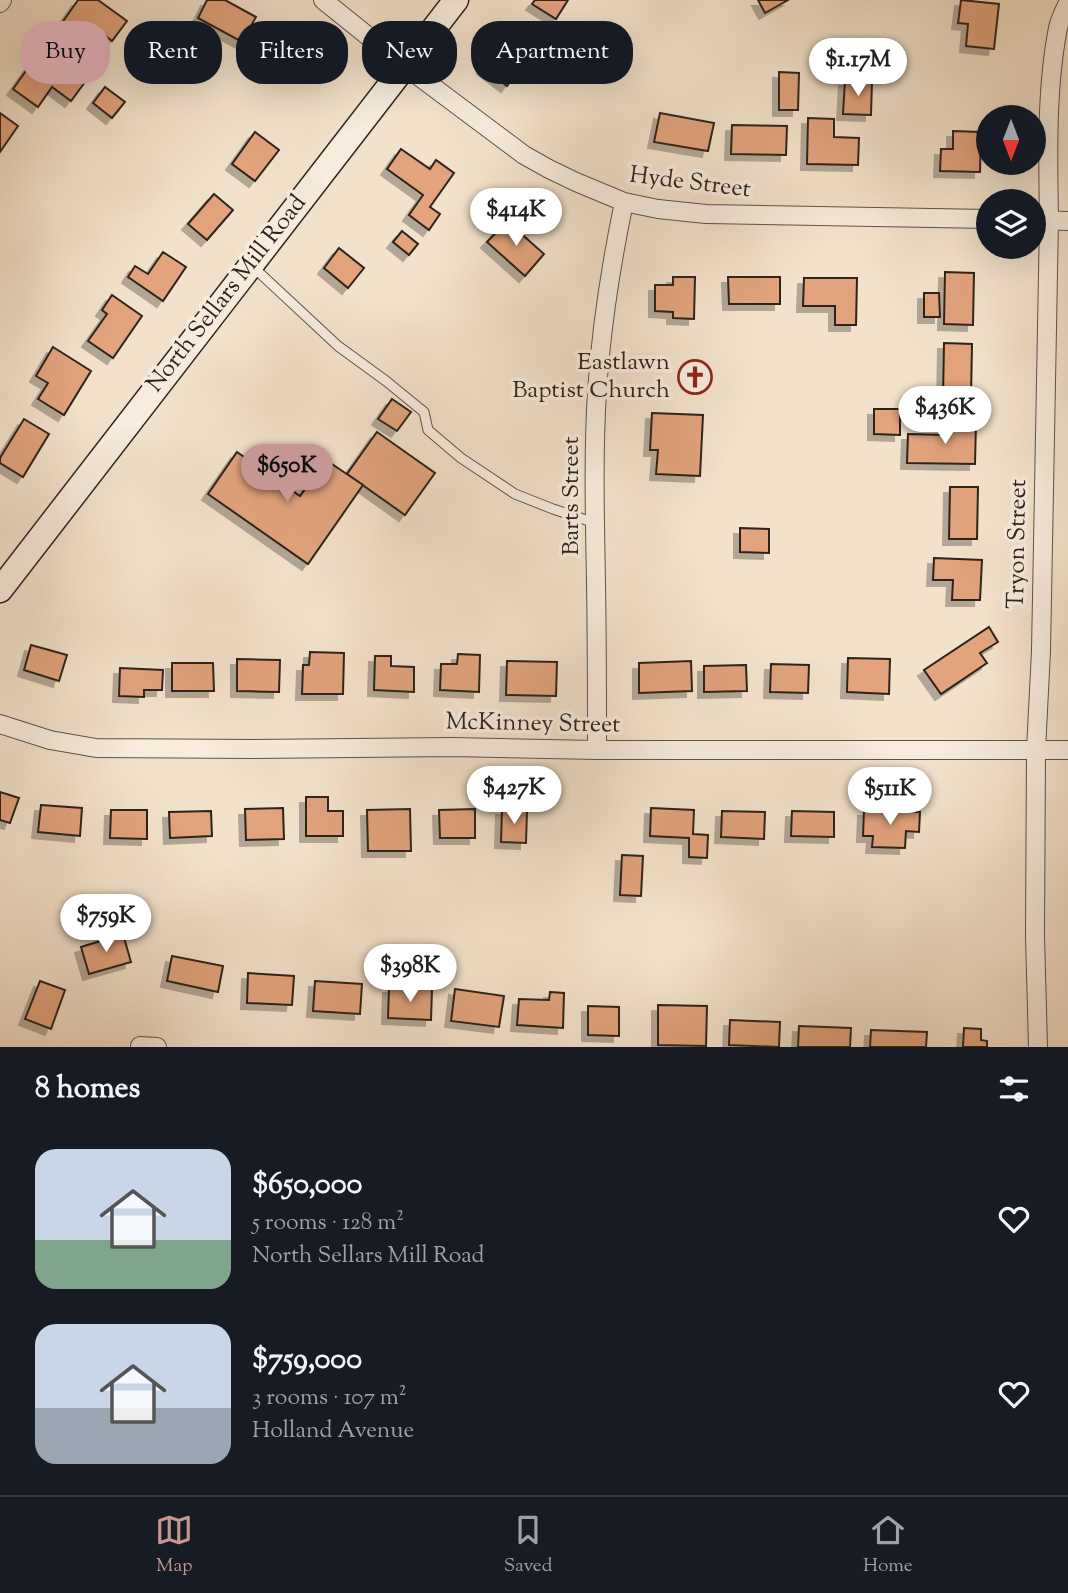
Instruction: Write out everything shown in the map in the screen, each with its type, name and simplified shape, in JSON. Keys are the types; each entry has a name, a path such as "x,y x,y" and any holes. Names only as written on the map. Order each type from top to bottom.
{"street":[{"name":"Hyde Street","path":"323,0 362,31"},
{"name":"North Sellars Mill Road","path":"440,21 456,0"},
{"name":"Tryon Street","path":"1045,189 1058,25 1068,3"},
{"name":"North Sellars Mill Road","path":"0,590 391,84"},
{"name":"Hyde Street","path":"429,84 524,155 558,174 624,202 706,214 976,219"},
{"name":"Barts Street","path":"597,750 597,393 604,314 624,202"},
{"path":"1046,220 1068,221"},
{"name":"Tryon Street","path":"1038,1047 1035,936 1041,651 1042,259"},
{"name":"McKinney Street","path":"0,724 50,740 96,748 1068,750"}],"lane":[{"path":"250,264 338,346 382,377 424,412 428,430 461,458 515,494 596,523"}],"building":[{"path":"78,0 98,0 127,21 124,21 112,41 110,21 63,21"},
{"path":"207,0 225,0 256,17 254,21 236,21 236,39 222,31 222,21 204,21 198,18"},
{"path":"535,0 568,0 556,19 532,4"},
{"path":"758,0 788,0 765,13"},
{"path":"961,0 999,4 994,49 966,46 968,24 958,23"},
{"path":"779,72 799,73 798,110 779,110"},
{"path":"21,78 21,84 84,84 71,101 52,87 38,107 13,89"},
{"path":"845,80 872,81 871,115 843,114"},
{"path":"105,87 125,102 112,118 93,103"},
{"path":"0,113 18,126 0,152"},
{"path":"660,113 714,123 708,151 654,142"},
{"path":"808,118 834,119 834,137 859,138 858,165 807,164"},
{"path":"732,125 787,126 786,155 731,154"},
{"path":"953,131 976,132 976,172 940,171 941,149 953,149"},
{"path":"255,132 279,150 255,181 232,164"},
{"path":"401,149 430,169 436,160 454,173 430,207 440,214 429,230 409,215 423,195 387,169"},
{"path":"214,194 233,210 207,240 188,224"},
{"path":"507,221 544,254 525,276 487,242"},
{"path":"402,231 418,244 409,255 393,242"},
{"path":"339,248 364,268 348,288 324,268"},
{"path":"163,252 186,267 163,301 128,277 135,266 148,274"},
{"path":"945,272 974,273 973,325 944,324"},
{"path":"673,277 695,277 694,319 673,318 673,312 655,311 655,285 673,285"},
{"path":"728,277 780,277 780,304 729,304"},
{"path":"804,278 857,278 856,325 835,325 835,306 803,306"},
{"path":"924,293 939,293 940,317 924,317"},
{"path":"112,295 142,316 113,358 88,341 107,314 102,310"},
{"path":"944,343 972,344 971,398 943,397"},
{"path":"53,347 91,371 64,415 38,399 48,383 36,376"},
{"path":"392,399 411,412 397,431 378,419"},
{"path":"874,409 900,409 900,435 874,434"},
{"path":"652,413 703,415 700,476 656,474 658,450 650,450"},
{"path":"24,419 49,434 23,477 0,463 0,458"},
{"path":"947,421 976,422 975,464 907,463 908,434 947,435"},
{"path":"377,432 435,473 405,515 347,474"},
{"path":"237,452 300,496 326,460 363,485 308,564 208,494"},
{"path":"950,487 978,487 977,539 949,539"},
{"path":"740,528 769,529 769,553 740,552"},
{"path":"934,558 982,560 980,600 952,600 953,580 933,580"},
{"path":"989,627 998,642 980,653 987,663 941,694 924,670"},
{"path":"31,645 67,655 59,681 24,670"},
{"path":"310,652 344,653 343,694 302,694 303,665 309,665"},
{"path":"458,654 480,655 479,692 440,690 441,664 457,664"},
{"path":"375,656 391,656 391,666 414,667 414,692 374,690"},
{"path":"848,658 890,659 889,694 847,692"},
{"path":"237,659 280,660 279,692 237,691"},
{"path":"507,661 557,662 556,696 506,695"},
{"path":"691,661 692,691 639,693 639,663"},
{"path":"172,663 213,663 214,691 172,691"},
{"path":"771,664 809,665 808,693 770,692"},
{"path":"746,665 747,691 704,692 704,666"},
{"path":"120,668 163,670 162,690 144,690 144,697 119,696"},
{"path":"0,792 19,798 10,823 0,820"},
{"path":"306,797 328,797 328,811 343,811 343,836 306,836"},
{"path":"41,805 82,808 80,836 38,832"},
{"path":"283,808 284,839 246,840 245,809"},
{"path":"651,808 694,810 693,834 708,835 707,858 689,857 689,838 650,836"},
{"path":"410,809 411,851 368,851 367,810"},
{"path":"475,809 475,838 440,838 439,810"},
{"path":"502,809 527,810 526,843 501,842"},
{"path":"111,810 147,810 147,839 110,838"},
{"path":"864,810 920,812 919,832 906,831 905,848 872,847 873,836 863,836"},
{"path":"211,811 212,836 170,838 169,812"},
{"path":"722,811 765,812 764,839 721,837"},
{"path":"792,811 834,812 834,837 791,836"},
{"path":"622,855 643,856 641,896 620,895"},
{"path":"123,934 131,962 89,974 81,947"},
{"path":"172,956 223,966 218,992 167,981"},
{"path":"248,973 294,976 292,1005 247,1003"},
{"path":"40,981 65,990 51,1029 25,1019"},
{"path":"315,981 362,984 360,1014 313,1011"},
{"path":"389,987 432,989 431,1020 388,1018"},
{"path":"455,989 504,996 499,1027 451,1021"},
{"path":"550,992 564,993 563,1028 517,1025 519,999 549,1000"},
{"path":"658,1005 707,1006 706,1046 658,1045"},
{"path":"588,1006 619,1007 619,1036 588,1035"},
{"path":"730,1020 780,1022 779,1047 729,1045"},
{"path":"799,1026 851,1028 850,1047 798,1047"},
{"path":"964,1028 981,1029 981,1040 987,1041 987,1047 963,1047"},
{"path":"871,1030 927,1032 926,1047 870,1047"}],"place":[{"name":"Eastlawn Baptist Church","path":"695,377"}]}
